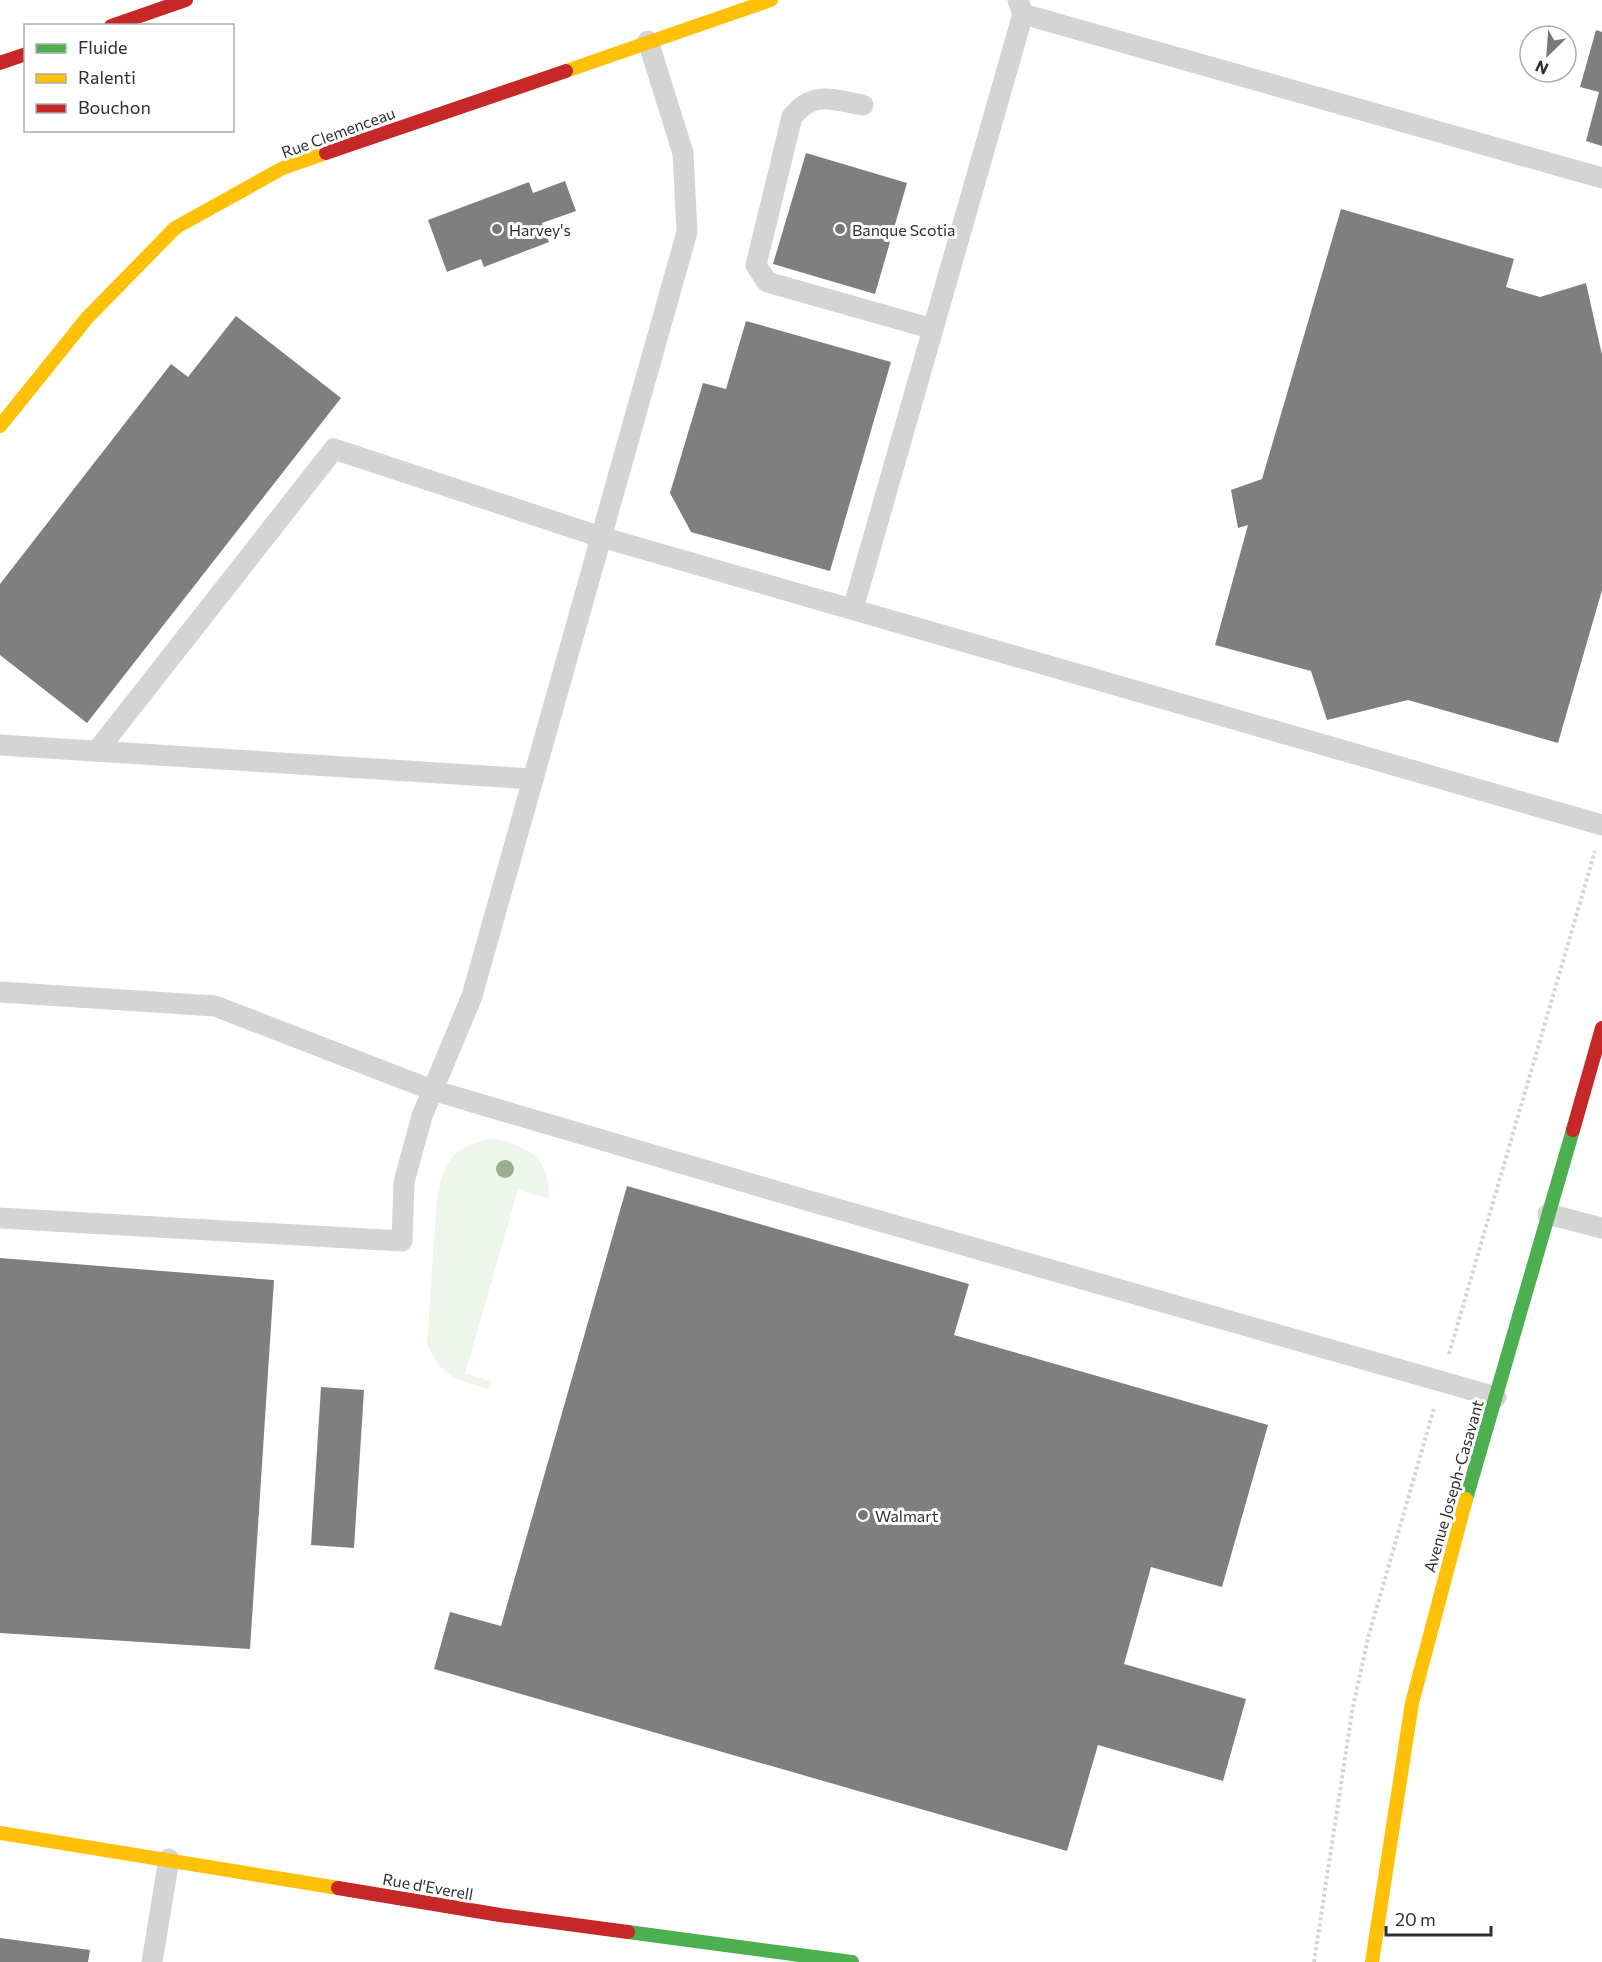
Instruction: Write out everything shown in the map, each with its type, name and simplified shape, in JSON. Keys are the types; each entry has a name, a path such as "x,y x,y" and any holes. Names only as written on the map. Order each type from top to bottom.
{"main road":[{"path":"117,24 186,0"},
{"name":"Rue Clemenceau","path":"0,426 87,318 175,228 284,168 771,0"},
{"path":"0,63 24,55"},
{"name":"Avenue Joseph-Casavant","path":"1372,1962 1412,1703 1443,1578 1602,1028"},
{"name":"Rue d'Everell","path":"0,1833 168,1859 500,1916 852,1962"}],"lane":[{"path":"853,609 1021,7 1602,178"},
{"path":"0,1218 402,1241 404,1182 422,1116 472,996 687,232 683,153 648,41"},
{"path":"863,105 816,98 802,104 792,117 756,265 767,282 933,329"},
{"path":"97,751 334,449 601,537 1602,825"},
{"path":"0,745 533,778"},
{"path":"0,992 215,1006 432,1090 806,1200 1496,1397"},
{"path":"1548,1214 1602,1228"},
{"path":"152,1962 168,1859"}],"shaded area":[{"path":"494,1138 527,1150 534,1155 545,1171 549,1196 546,1198 518,1190 465,1373 491,1381 488,1389 450,1375 438,1363 427,1343 437,1196 440,1183 448,1163 461,1150"}],"building":[{"path":"1596,30 1602,32 1602,146 1586,141 1599,92 1580,87"},
{"path":"806,153 907,183 875,294 773,264"},
{"path":"565,181 576,211 542,223 549,242 484,267 481,259 447,272 428,220 529,182 533,193"},
{"path":"1341,209 1514,259 1506,287 1540,297 1586,283 1602,355 1602,590 1558,743 1408,700 1327,720 1311,671 1215,645 1248,525 1238,528 1231,490 1262,479"},
{"path":"236,316 341,398 87,723 0,655 0,584 171,364 188,377"},
{"path":"746,321 891,362 830,571 691,532 670,493 703,383 726,389"},
{"path":"627,1186 969,1284 954,1335 1268,1425 1222,1587 1151,1567 1124,1664 1246,1699 1223,1781 1098,1745 1067,1851 434,1669 450,1612 501,1626"},
{"path":"0,1258 274,1280 250,1649 0,1633"},
{"path":"321,1387 364,1390 354,1548 311,1545"},
{"path":"0,1938 90,1950 88,1962 0,1962"}],"traffic: fast":[{"path":"1466,1499 1573,1130"},
{"path":"628,1932 852,1962"}],"traffic: slow":[{"path":"566,71 771,0"},
{"path":"0,426 87,318 175,228 283,168 326,153"},
{"path":"1372,1962 1412,1703 1466,1499"},
{"path":"0,1833 338,1888"}],"traffic: jam":[{"path":"117,24 186,0"},
{"path":"0,63 24,55"},
{"path":"326,153 566,71"},
{"path":"1573,1130 1602,1028"},
{"path":"338,1888 500,1915 628,1932"}],"place":[{"name":"Harvey's","path":"497,229"},
{"name":"Banque Scotia","path":"840,229"},
{"name":"Walmart","path":"863,1515"}]}
